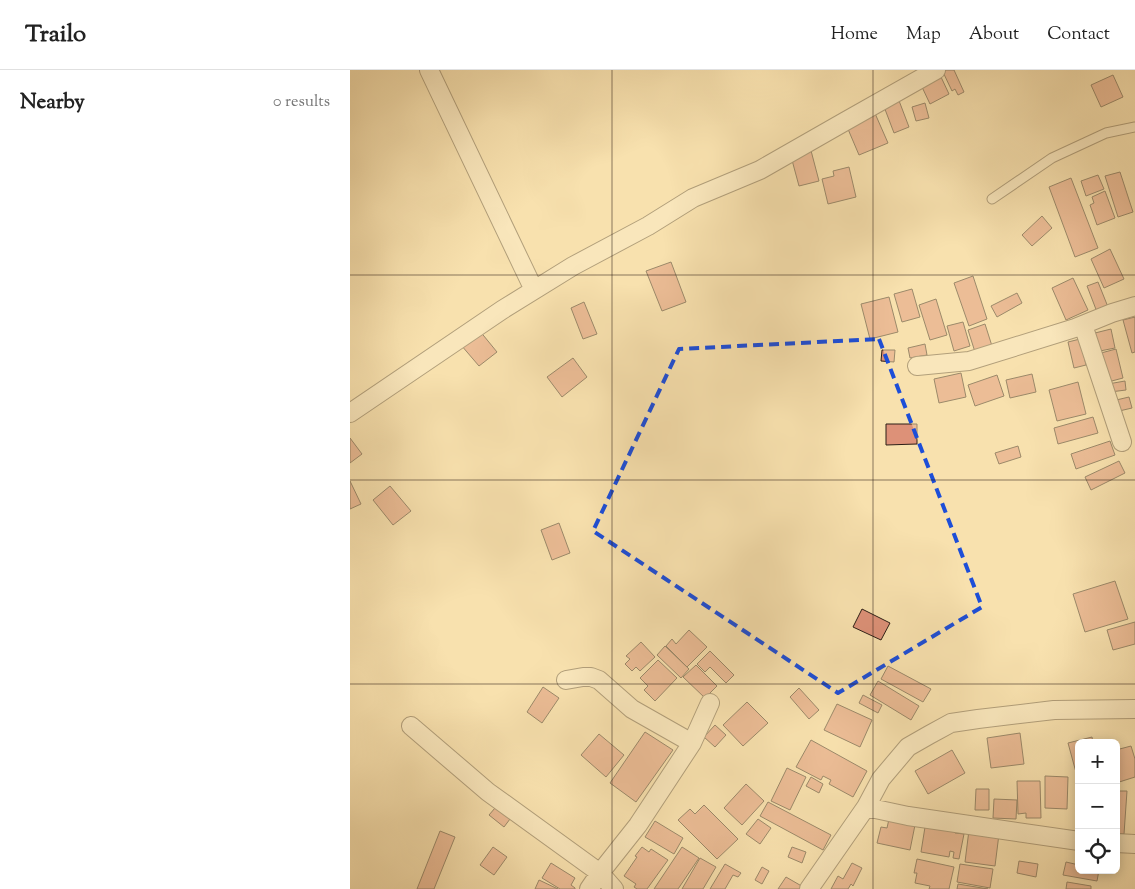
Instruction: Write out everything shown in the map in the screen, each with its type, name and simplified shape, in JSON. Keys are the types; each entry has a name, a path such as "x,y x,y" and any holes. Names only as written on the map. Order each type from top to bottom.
{"street":[{"path":"429,70 534,290"},
{"path":"350,413 493,315 573,266 648,226 692,198 760,170 936,70"},
{"path":"917,366 969,361 1084,325 1135,306"},
{"path":"1084,325 1122,442"},
{"path":"566,680 591,677 599,680 632,709 692,743"},
{"path":"590,889 600,873 638,825 692,743 710,703"},
{"path":"809,889 866,807 881,780 908,747 951,723 1054,710 1135,709"},
{"path":"412,726 488,792 600,873 614,889"},
{"path":"866,807 908,816 1075,840"},
{"path":"1120,843 1135,844"}],"lane":[{"path":"992,199 1052,158 1106,133 1135,127"}],"highlighted area":[{"path":"879,339 982,607 838,693 593,531 679,349"}],"building":[{"path":"942,70 954,70 964,92 958,95 955,89 952,91"},
{"path":"1113,75 1123,97 1101,107 1091,85"},
{"path":"941,77 949,94 930,104 922,87"},
{"path":"898,98 909,127 894,133 883,104"},
{"path":"870,102 888,143 859,155 842,115"},
{"path":"925,103 929,118 916,121 912,107"},
{"path":"809,143 819,181 799,186 789,149"},
{"path":"849,167 856,197 828,204 822,179 834,176 833,171"},
{"path":"1120,172 1133,212 1118,217 1105,176"},
{"path":"1098,175 1104,189 1086,196 1081,181"},
{"path":"1071,178 1098,248 1075,257 1049,187"},
{"path":"1105,191 1115,218 1097,225 1090,205 1094,203 1092,197"},
{"path":"1042,216 1052,228 1032,246 1022,235"},
{"path":"1110,249 1124,279 1104,288 1091,259"},
{"path":"671,262 686,302 662,311 646,271"},
{"path":"973,276 987,319 969,326 954,283"},
{"path":"1073,278 1088,310 1066,320 1052,288"},
{"path":"1098,282 1108,307 1097,312 1087,286"},
{"path":"912,289 920,317 902,322 894,294"},
{"path":"1017,293 1022,303 997,317 991,306"},
{"path":"889,297 898,332 870,339 861,304"},
{"path":"936,299 947,335 930,340 919,305"},
{"path":"584,302 597,334 583,339 571,308"},
{"path":"1135,317 1135,352 1132,353 1123,320"},
{"path":"963,322 970,346 954,351 947,326"},
{"path":"985,324 992,346 975,352 968,330"},
{"path":"1111,329 1115,348 1100,351 1095,333"},
{"path":"479,330 497,352 479,366 461,345"},
{"path":"1080,339 1086,365 1074,368 1068,342"},
{"path":"925,344 927,355 910,358 908,348"},
{"path":"1116,349 1123,378 1108,382 1101,353"},
{"path":"882,350 895,350 894,362 881,361"},
{"path":"573,358 587,377 562,397 547,377"},
{"path":"961,373 966,397 939,403 934,379"},
{"path":"1032,374 1036,392 1010,398 1006,380"},
{"path":"997,375 1004,396 975,406 968,385"},
{"path":"1125,381 1126,390 1110,392 1108,384"},
{"path":"1078,382 1086,414 1057,421 1049,390"},
{"path":"1129,397 1132,408 1115,412 1112,401"},
{"path":"1093,417 1098,433 1058,444 1054,428"},
{"path":"886,424 917,424 917,444 886,445"},
{"path":"350,438 362,454 350,463"},
{"path":"1110,441 1115,455 1076,469 1071,454"},
{"path":"1018,446 1021,457 999,464 995,453"},
{"path":"1119,461 1125,473 1091,490 1085,477"},
{"path":"350,481 361,504 350,509"},
{"path":"390,486 411,511 393,525 373,500"},
{"path":"559,523 570,553 552,560 541,530"},
{"path":"1115,581 1128,619 1085,632 1073,594"},
{"path":"862,609 890,623 881,640 853,627"},
{"path":"1135,622 1135,644 1113,650 1107,630"},
{"path":"689,630 707,647 687,667 666,646 672,639 676,644"},
{"path":"641,642 655,657 640,671 636,667 632,671 625,664 630,659 626,656"},
{"path":"665,646 689,669 681,678 657,655"},
{"path":"710,651 734,675 726,683 710,667 705,672 697,664"},
{"path":"658,660 677,678 655,701 644,690 648,686 640,678"},
{"path":"696,665 717,686 705,698 683,677"},
{"path":"888,666 931,689 923,702 881,679"},
{"path":"878,681 919,706 911,720 870,695"},
{"path":"543,687 559,698 542,723 527,712"},
{"path":"799,688 819,710 809,719 790,697"},
{"path":"863,695 882,705 878,713 859,703"},
{"path":"747,702 768,723 743,746 723,725"},
{"path":"837,704 872,720 860,747 824,730"},
{"path":"715,725 726,735 715,747 704,737"},
{"path":"645,732 673,750 636,802 610,783"},
{"path":"1020,733 1024,764 991,768 987,738"},
{"path":"599,734 624,755 606,777 581,755"},
{"path":"811,740 867,771 853,797 829,784 831,780 823,776 821,780 796,767"},
{"path":"1075,741 1075,769 1068,743"},
{"path":"1131,746 1135,759 1135,777 1120,782 1120,749"},
{"path":"952,750 965,773 928,794 915,771"},
{"path":"787,768 806,777 790,810 771,801"},
{"path":"1045,776 1068,777 1067,809 1045,808"},
{"path":"811,777 823,784 819,793 806,786"},
{"path":"1017,781 1040,781 1041,818 1026,818 1026,813 1018,814"},
{"path":"746,784 764,801 742,825 724,808"},
{"path":"976,789 989,789 989,810 975,810"},
{"path":"1120,791 1127,791 1124,834 1120,834"},
{"path":"994,799 1017,800 1016,819 993,818"},
{"path":"768,802 831,835 823,850 760,816"},
{"path":"704,805 738,839 717,859 678,820 690,809 695,814"},
{"path":"495,808 510,819 504,827 489,815"},
{"path":"758,819 771,828 760,844 746,834"},
{"path":"889,819 915,825 910,850 877,843 881,827 887,828"},
{"path":"655,821 683,838 674,854 645,837"},
{"path":"945,824 956,826 955,833 964,834 959,859 953,858 954,852 950,851 949,857 921,852 925,827 944,830"},
{"path":"969,830 999,834 995,866 965,862"},
{"path":"440,831 455,837 434,889 417,889"},
{"path":"493,847 507,857 494,875 480,865"},
{"path":"642,847 649,852 651,849 668,860 647,889 637,889 634,887 636,884 624,876"},
{"path":"682,847 699,858 678,889 654,889"},
{"path":"792,847 806,852 802,863 788,857"},
{"path":"700,858 716,867 703,889 682,889"},
{"path":"917,859 954,867 949,889 929,889 930,886 915,883 917,873 914,873"},
{"path":"1019,861 1038,864 1036,877 1017,873"},
{"path":"1066,862 1075,864 1075,874 1098,874 1097,881 1063,875"},
{"path":"551,863 575,878 571,885 575,889 560,889 542,878"},
{"path":"852,863 862,868 853,886 851,884 848,889 831,889 838,876 843,879"},
{"path":"725,864 741,873 738,877 733,875 725,889 710,889"},
{"path":"960,864 993,869 990,888 957,882"},
{"path":"762,867 769,871 762,884 755,880"},
{"path":"786,877 805,888 778,889"},
{"path":"539,880 558,889 535,889"},
{"path":"1067,882 1091,886 1091,889 1066,889"},
{"path":"958,884 988,889 957,889"}]}
